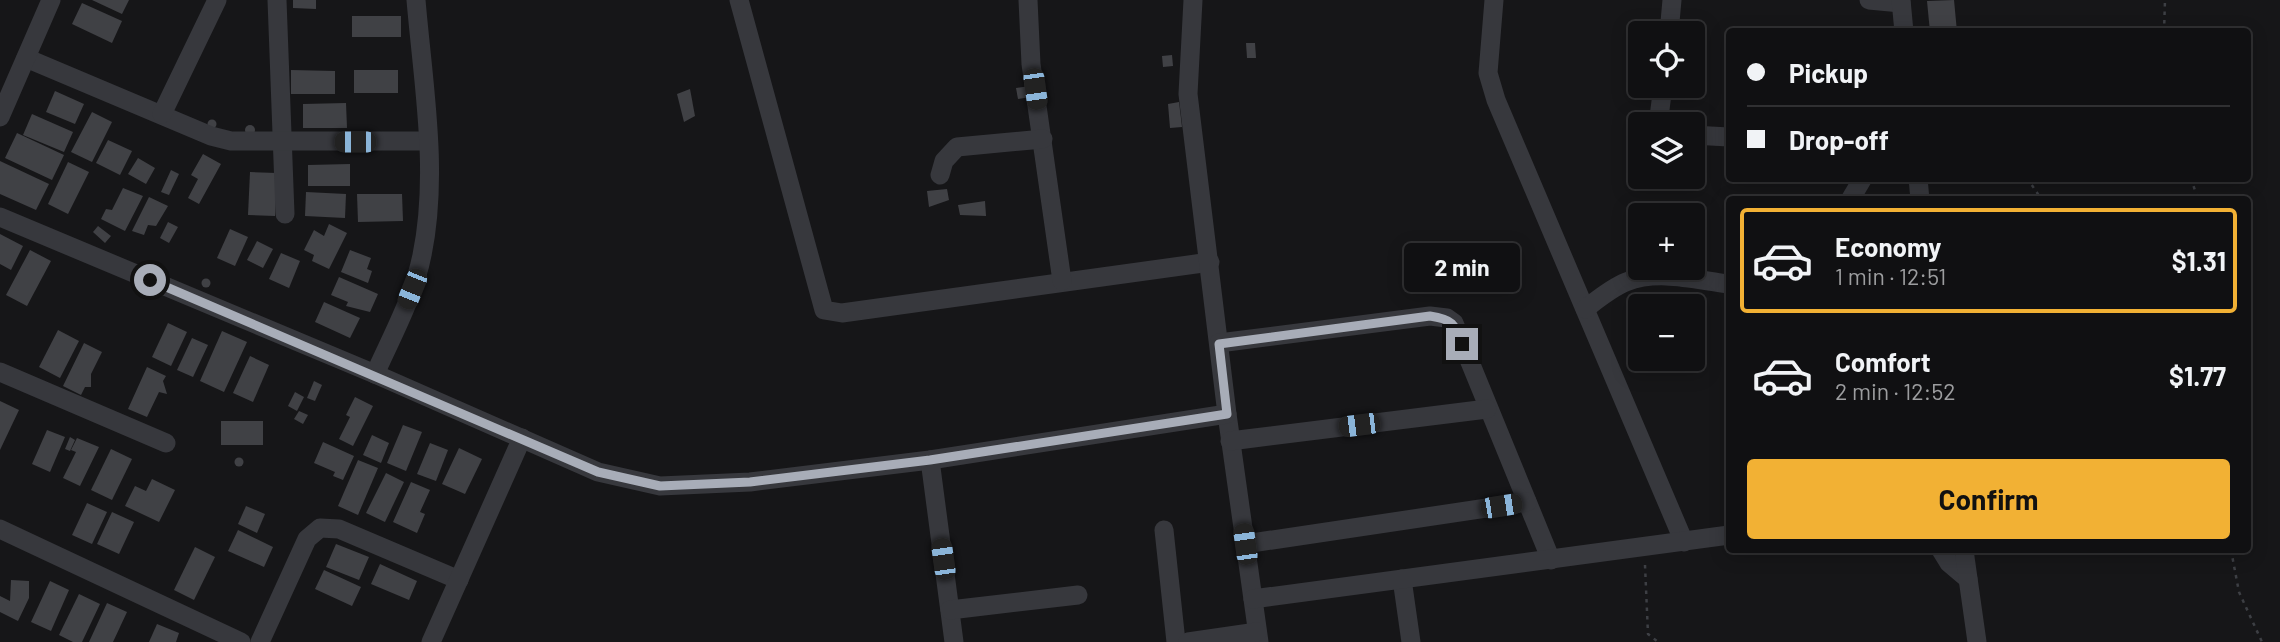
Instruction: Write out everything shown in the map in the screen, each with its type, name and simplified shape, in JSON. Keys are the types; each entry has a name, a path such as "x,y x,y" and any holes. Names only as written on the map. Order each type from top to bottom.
{"street":[{"path":"0,117 51,0"},
{"path":"162,114 217,0"},
{"path":"277,0 285,214"},
{"path":"375,374 422,258 427,228 428,141 416,0"},
{"path":"738,0 824,310 842,313 1210,262"},
{"path":"1028,0 1031,64 1062,281"},
{"path":"1188,642 1258,637 1230,441 1188,94 1193,0"},
{"path":"1494,0 1488,73 1496,100 1684,542"},
{"path":"1670,21 1672,0"},
{"path":"1869,0 1901,1 1904,28"},
{"path":"26,58 211,136 231,141 428,141"},
{"path":"1705,136 1726,137"},
{"path":"940,176 944,160 957,147 1042,139"},
{"path":"0,217 375,374 598,472 660,486 750,482 930,460 1227,414"},
{"path":"1585,309 1623,283 1641,277 1670,276 1726,284"},
{"path":"1219,344 1430,316 1447,318 1454,323 1551,560"},
{"path":"0,372 166,443"},
{"path":"1230,441 1487,408"},
{"path":"431,642 522,438"},
{"path":"930,460 954,642"},
{"path":"1245,544 1527,502"},
{"path":"260,642 307,539 320,528 339,529 459,580"},
{"path":"0,529 241,642"},
{"path":"1164,530 1176,642"},
{"path":"1253,599 1726,535"},
{"path":"1943,553 1949,563 1968,579"},
{"path":"1964,553 1977,642"},
{"path":"1402,579 1411,642"},
{"path":"950,610 1078,595"}],"path":[{"path":"2164,28 2165,0"},
{"path":"1644,548 1648,634 1658,642"},
{"path":"2232,553 2239,592 2262,642"}],"building":[{"path":"92,0 129,0 122,14"},
{"path":"293,0 316,0 316,9 293,8"},
{"path":"1954,0 1957,28 1930,28 1927,1"},
{"path":"82,3 122,21 112,43 72,24"},
{"path":"352,16 401,16 401,37 352,37"},
{"path":"1246,43 1255,43 1256,58 1247,58"},
{"path":"1172,55 1173,66 1163,67 1162,56"},
{"path":"291,70 335,71 335,94 291,94"},
{"path":"354,70 398,70 398,93 354,93"},
{"path":"1030,86 1031,97 1018,99 1016,88"},
{"path":"690,89 695,116 684,122 677,94"},
{"path":"55,91 84,104 75,124 46,112"},
{"path":"1179,102 1182,127 1170,128 1168,104"},
{"path":"346,103 347,128 303,128 303,104"},
{"path":"92,112 112,122 92,162 71,152"},
{"path":"32,114 73,132 64,152 23,135"},
{"path":"212,120 216,124 212,128 208,124"},
{"path":"250,125 254,126 254,134 250,135 246,134 245,130 246,126"},
{"path":"17,133 64,155 52,180 5,158"},
{"path":"108,140 132,151 120,175 96,163"},
{"path":"203,154 221,164 199,204 188,198 198,179 191,175"},
{"path":"138,158 155,168 146,184 128,174"},
{"path":"0,161 49,184 36,210 0,194"},
{"path":"68,162 89,172 68,214 48,204"},
{"path":"350,164 350,186 308,186 308,165"},
{"path":"171,170 179,174 169,195 161,192"},
{"path":"250,172 277,173 275,216 248,215"},
{"path":"123,188 143,196 125,231 101,219 106,209 112,210"},
{"path":"947,189 949,200 929,207 927,191"},
{"path":"306,192 346,194 345,218 305,216"},
{"path":"357,194 402,194 403,221 358,222"},
{"path":"149,197 168,206 156,226 148,225 144,235 132,231"},
{"path":"985,201 986,216 960,215 958,205"},
{"path":"168,222 178,227 169,243 160,238"},
{"path":"329,224 347,233 329,269 312,261 314,255 304,250 314,230 324,236"},
{"path":"98,226 111,236 105,243 93,232"},
{"path":"230,229 248,237 235,266 217,258"},
{"path":"0,234 23,246 11,270 0,264"},
{"path":"257,241 273,249 263,268 247,260"},
{"path":"30,250 51,261 27,306 6,295"},
{"path":"350,250 371,258 367,269 372,271 368,283 341,272"},
{"path":"281,253 300,261 289,288 269,279"},
{"path":"339,277 378,294 370,312 346,306 348,302 331,295"},
{"path":"206,279 210,283 206,287 202,283"},
{"path":"324,302 360,318 350,338 315,322"},
{"path":"168,323 187,332 171,366 152,357"},
{"path":"58,330 79,341 60,378 39,367"},
{"path":"222,331 247,342 224,392 200,381"},
{"path":"192,338 208,345 193,377 177,370"},
{"path":"84,343 102,352 91,374 91,387 85,387 81,395 63,386"},
{"path":"250,356 269,365 253,402 233,393"},
{"path":"147,367 166,376 163,381 167,394 159,392 147,417 128,409"},
{"path":"314,381 322,385 315,401 307,398"},
{"path":"295,392 304,397 297,411 288,406"},
{"path":"355,397 373,406 353,446 339,439 350,417 346,415"},
{"path":"0,401 19,410 0,450"},
{"path":"299,411 308,415 303,424 294,419"},
{"path":"221,421 263,421 263,445 221,445"},
{"path":"403,425 422,432 406,471 387,463"},
{"path":"47,430 65,437 50,472 32,464"},
{"path":"372,435 389,443 381,463 363,455"},
{"path":"70,437 75,440 70,451 65,449"},
{"path":"77,438 99,447 80,486 63,478 76,452 71,450"},
{"path":"323,442 354,456 343,480 333,476 335,472 314,463"},
{"path":"430,443 448,450 436,481 417,474"},
{"path":"459,448 482,459 465,494 442,484"},
{"path":"111,449 132,459 112,500 91,490"},
{"path":"239,457 244,462 239,467 234,462"},
{"path":"358,460 378,468 358,515 338,506"},
{"path":"386,473 404,482 385,522 366,513"},
{"path":"152,479 175,490 159,522 125,506 135,486 146,491"},
{"path":"411,482 430,490 420,512 425,514 417,533 393,522"},
{"path":"87,503 107,512 92,544 72,535"},
{"path":"246,506 265,514 257,533 238,524"},
{"path":"112,512 134,522 119,554 97,544"},
{"path":"238,530 273,547 264,567 228,551"},
{"path":"336,544 369,557 359,580 326,567"},
{"path":"195,547 215,557 194,600 174,590"},
{"path":"380,564 417,581 409,600 371,584"},
{"path":"324,570 361,587 352,606 315,589"},
{"path":"11,580 29,581 29,598 18,621 0,612 0,596 10,601"},
{"path":"50,581 69,590 51,631 31,622"},
{"path":"79,594 100,604 82,642 73,642 59,635"},
{"path":"107,603 127,612 113,642 89,642"},
{"path":"157,624 179,633 176,642 149,642"}],"route":[{"path":"150,280 375,374 598,472 660,486 690,487 750,482 930,460 1227,414 1219,344 1430,316 1447,318 1454,323 1462,344"}]}
